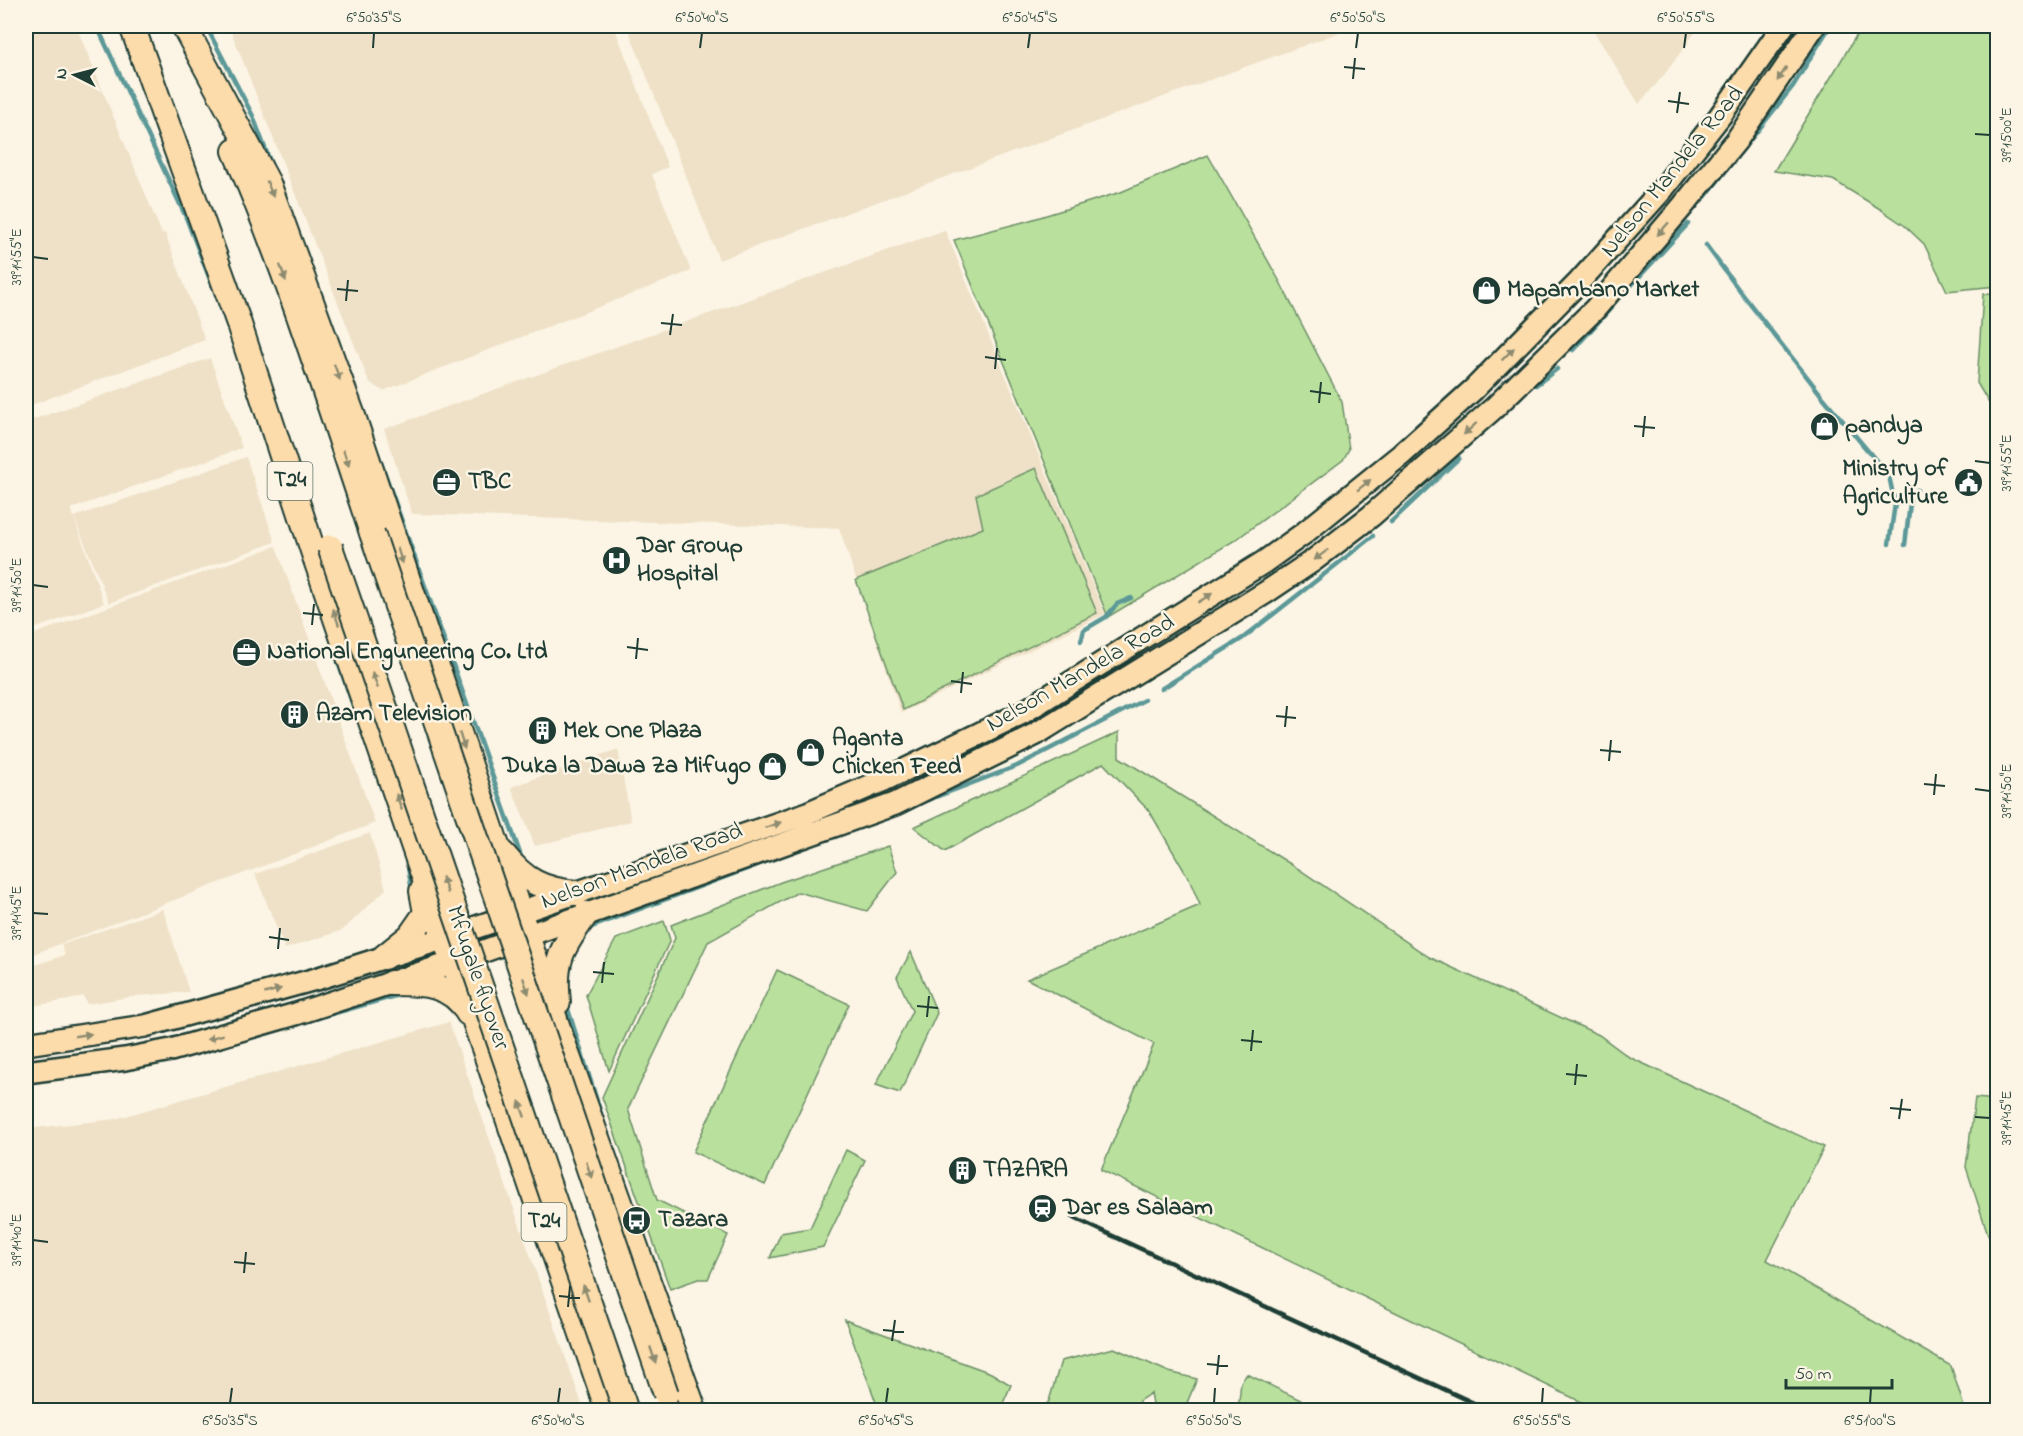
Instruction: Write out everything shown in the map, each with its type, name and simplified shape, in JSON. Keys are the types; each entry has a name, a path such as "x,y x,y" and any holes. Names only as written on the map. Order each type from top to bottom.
{"highway":[{"name":"Mfugale flyover","path":"133,26 222,232 620,1410"},
{"name":"T24","path":"133,26 238,321 315,557 453,962 620,1410"},
{"name":"Mfugale flyover","path":"179,26 251,188 298,313 669,1402"},
{"path":"184,26 268,183 357,427 561,1037 694,1410"},
{"path":"384,957 410,936 426,913 410,833"},
{"path":"497,848 516,871 545,888 582,903 557,967 556,985 561,1037"},
{"path":"391,982 418,982 450,992 463,1003 479,1034"}],"main road":[{"name":"Nelson Mandela Road","path":"26,1072 125,1059 171,1050 296,1014 453,962 527,935 582,903 884,780 1011,718 1263,562 1303,534 1402,454 1474,389 1579,282 1661,191 1720,116 1783,26"},
{"name":"Nelson Mandela Road","path":"26,1044 145,1026 316,979 519,911 582,903 895,804 1036,734 1265,593 1314,560 1416,478 1494,408 1595,309 1736,141 1814,26"}],"shaded area":[{"path":"26,26 76,26 162,234 165,233 205,340 26,407"},
{"path":"229,26 614,26 668,167 652,174 691,271 383,391 369,382"},
{"path":"627,26 1357,26 719,260"},
{"path":"1597,26 1700,26 1664,75 1639,104 1593,30 1598,28"},
{"path":"945,230 1105,614 901,713 839,528 412,514 384,429"},
{"path":"210,358 242,448 71,509 104,603 26,632 26,431 29,430 26,422"},
{"path":"246,457 275,542 109,603 74,517"},
{"path":"276,546 375,823 26,957 26,637"},
{"path":"618,749 631,821 535,846 511,787"},
{"path":"370,833 386,889 343,930 285,949 255,874"},
{"path":"163,909 189,992 137,996 87,1004 83,996 26,1007 26,968 65,955 61,945"},
{"path":"449,1022 584,1410 26,1410 26,1129 115,1119"}],"green space":[{"path":"1862,26 1997,26 1997,286 1947,291 1924,244 1905,226 1833,180 1774,171"},
{"path":"1208,155 1280,282 1342,402 1349,449 1343,460 1237,539 1108,617 954,240 1027,221 1121,192"},
{"path":"1998,293 1997,421 1996,415 1977,383 1983,294"},
{"path":"1036,468 1097,613 903,710 856,580 983,528 976,495"},
{"path":"1119,732 1119,757 1300,870 1429,957 1599,1035 1629,1057 1824,1147 1767,1260 1951,1366 1965,1410 1598,1410 1101,1170 1154,1044 1027,979 1200,905 1189,879 1150,812 1103,763 945,851 914,827"},
{"path":"888,846 897,872 867,911 798,892 708,942 628,1109 657,1200 728,1235 708,1279 698,1279 670,1289 602,1097 675,938 671,925 781,882"},
{"path":"664,921 670,940 609,1071 586,995 616,939"},
{"path":"911,952 937,1013 900,1093 876,1085 912,1011 897,977"},
{"path":"777,970 849,1004 765,1185 693,1152"},
{"path":"1975,1098 1997,1100 1997,1262 1966,1167"},
{"path":"846,1150 865,1160 823,1247 770,1258 781,1233 810,1228"},
{"path":"845,1320 991,1373 1011,1385 1000,1410 879,1410"},
{"path":"1114,1348 1169,1372 1197,1379 1184,1410 1154,1410 1151,1393 1139,1401 1138,1410 1042,1410 1049,1401 1061,1361"},
{"path":"1247,1374 1322,1410 1238,1410 1241,1382"}],"waterway":[{"path":"97,26 185,215 212,285"},
{"path":"206,26 253,116 271,164"},
{"path":"1705,197 1793,86 1830,26"},
{"path":"1627,290 1688,224"},
{"path":"1706,245 1822,396 1889,476 1895,504 1889,544"},
{"path":"1573,350 1611,308"},
{"path":"1536,385 1557,369"},
{"path":"378,454 522,859"},
{"path":"1391,522 1459,458"},
{"path":"1905,545 1911,495 1917,490"},
{"path":"1161,689 1243,638 1373,536"},
{"path":"1081,641 1084,630 1106,617 1117,604 1131,598"},
{"path":"338,662 357,717"},
{"path":"915,805 1017,766 1144,700"},
{"path":"587,931 592,927 789,853"},
{"path":"407,861 412,891"},
{"path":"307,1021 402,994"},
{"path":"566,1003 604,1123"}],"railway":[{"path":"1072,1217 1489,1410"}],"place":[{"name":"Mapambano Market","path":"1486,290"},
{"name":"pandya","path":"1824,426"},
{"name":"TBC","path":"447,482"},
{"name":"Ministry of Agriculture","path":"1969,483"},
{"name":"Dar Group Hospital","path":"616,560"},
{"name":"National Enguneering Co. Ltd","path":"246,652"},
{"name":"Azam Television","path":"295,714"},
{"name":"Mek One Plaza","path":"542,731"},
{"name":"Aganta Chicken Feed","path":"811,753"},
{"name":"Duka la Dawa Za Mifugo","path":"772,766"},
{"name":"TAZARA","path":"962,1170"},
{"name":"Dar es Salaam","path":"1042,1208"},
{"name":"Tazara","path":"637,1220"}]}
